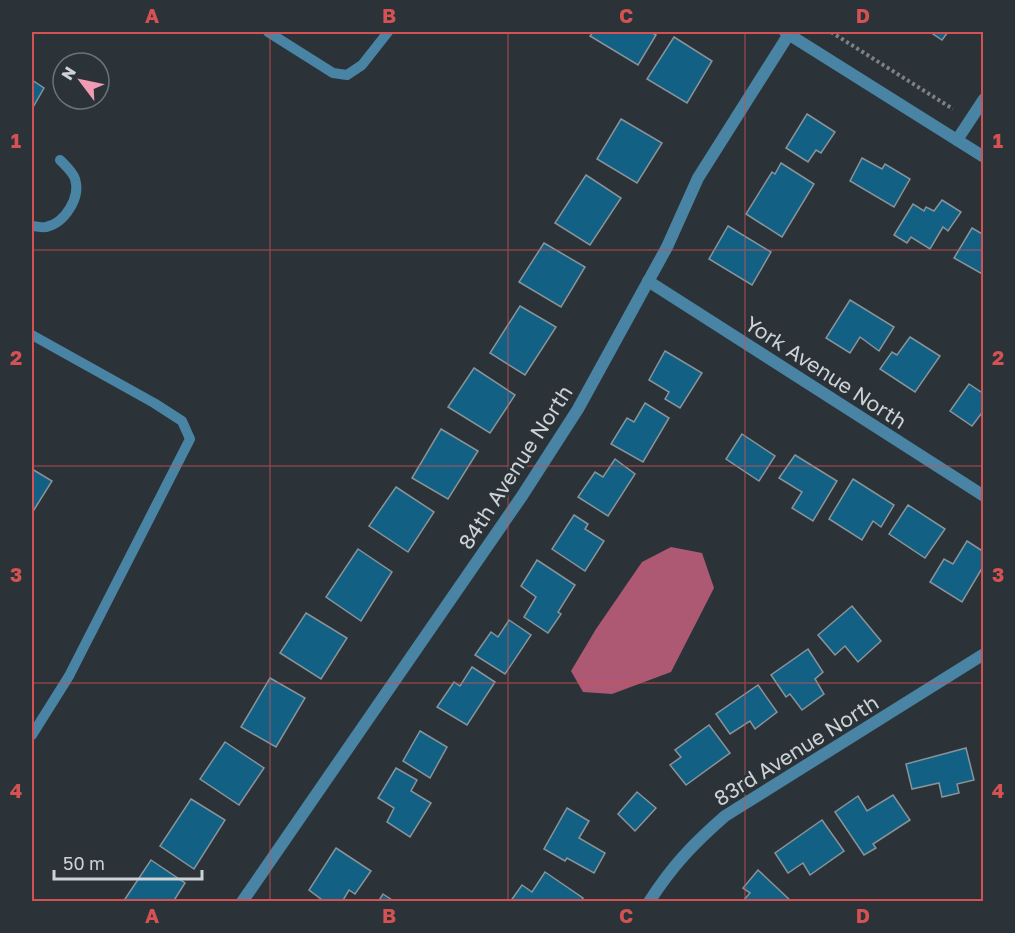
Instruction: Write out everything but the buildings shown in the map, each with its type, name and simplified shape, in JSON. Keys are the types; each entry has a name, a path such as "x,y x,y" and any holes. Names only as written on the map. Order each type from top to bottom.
{"street":[{"path":"787,33 984,157"},
{"name":"84th Avenue North","path":"242,902 522,496 578,408 667,247 698,178 787,33"},
{"path":"957,140 984,99"},
{"name":"York Avenue North","path":"648,281 984,496"},
{"name":"83rd Avenue North","path":"649,902 666,875 693,843 725,816 984,654"}],"lane":[{"path":"268,32 333,73 347,75 362,65 388,32"},
{"path":"32,226 45,227 56,222 67,213 77,194 75,177 60,160"},
{"path":"32,335 182,421 190,439 69,676 32,735"}],"path":[{"path":"831,32 953,109"}],"shaded area":[{"path":"671,547 702,553 714,588 671,672 612,694 583,692 571,671 596,629 642,562"}]}
